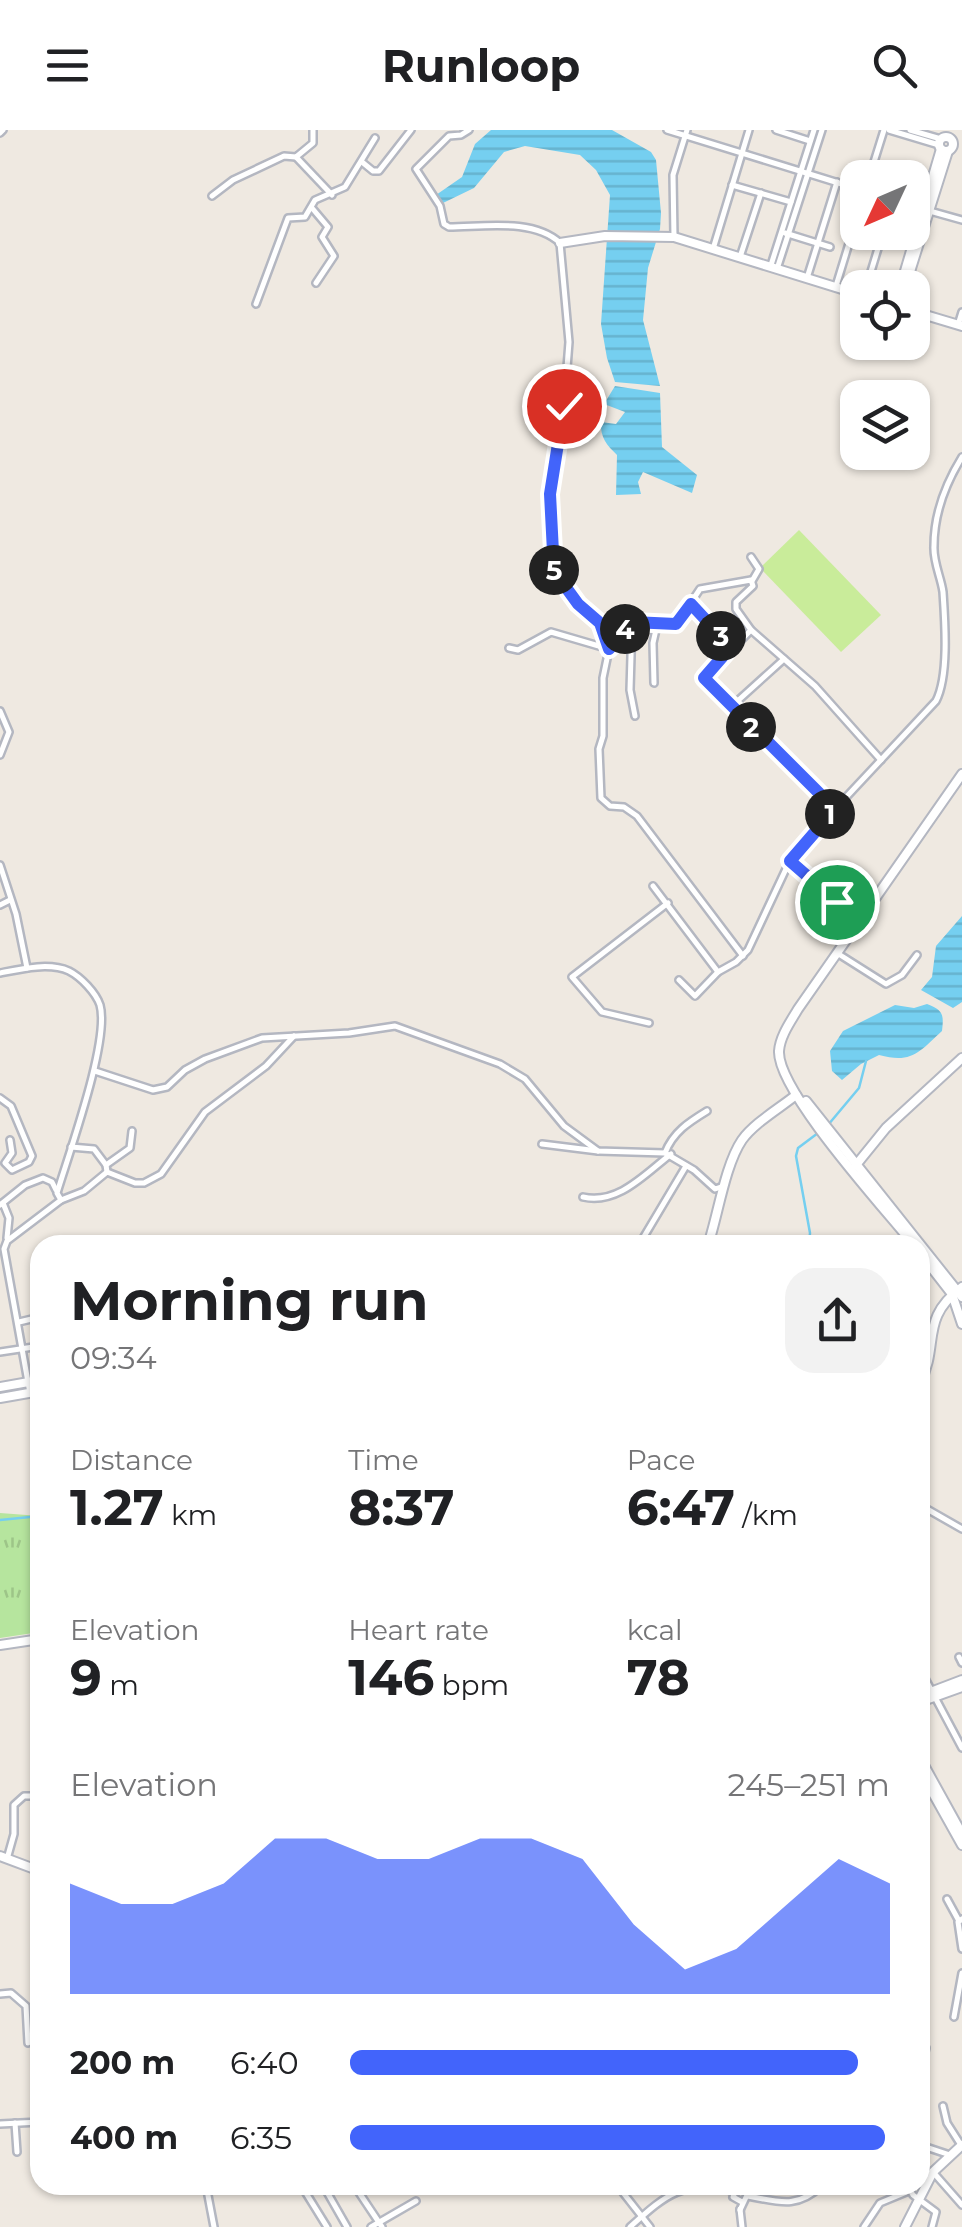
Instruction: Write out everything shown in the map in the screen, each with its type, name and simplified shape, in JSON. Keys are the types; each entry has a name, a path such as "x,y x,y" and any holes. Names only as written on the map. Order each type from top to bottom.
{"main road":[{"path":"930,198 948,142"},
{"path":"560,243 604,236 662,236 840,287"},
{"path":"930,316 960,325"},
{"path":"911,1235 796,1095 780,1059 781,1042 798,1009 962,774"},
{"path":"855,1166 886,1128 962,1058"},
{"path":"788,1081 820,1124"},
{"path":"712,1235 724,1186 743,1138 796,1095"},
{"path":"855,1166 907,1235"},
{"path":"930,1258 958,1292 962,1324"},
{"path":"930,1263 958,1292"},
{"path":"930,1350 933,1320 958,1292"},
{"path":"0,1388 28,1383"},
{"path":"0,1398 30,1393"},
{"path":"0,1645 30,1641"},
{"path":"932,1694 962,1683"},
{"path":"930,1776 962,1834"},
{"path":"930,1788 962,1845"},
{"path":"4,1858 30,1867"},
{"path":"930,2178 962,2145"},
{"path":"905,2227 921,2195"}],"street":[{"path":"296,157 313,143 313,130"},
{"path":"362,162 373,171 379,170 410,130"},
{"path":"469,130 461,136 449,136 416,169 440,206 444,224 456,228 504,224 550,235 560,243 569,342 564,406 551,474 554,571 578,604 600,623 609,649 602,687 601,798 610,806 624,807 637,816 744,956"},
{"path":"666,130 838,182 808,278"},
{"path":"713,249 749,130"},
{"path":"776,130 814,142"},
{"path":"774,268 818,130"},
{"path":"875,160 886,130 948,142"},
{"path":"674,238 673,176 686,133"},
{"path":"256,304 288,218 305,217 316,200 345,187 375,138"},
{"path":"212,196 233,180 284,156 296,157 332,195"},
{"path":"732,185 794,199"},
{"path":"740,258 760,193"},
{"path":"312,208 328,227 322,240 334,256 316,283"},
{"path":"930,211 962,220"},
{"path":"785,233 830,246"},
{"path":"836,286 847,250"},
{"path":"960,325 962,312"},
{"path":"679,980 695,996 718,972 744,956 790,861 942,691 942,589 934,544 942,500 962,457"},
{"path":"751,557 759,569 748,592 736,602 736,609 751,630 815,686 882,760"},
{"path":"632,622 676,624 700,589 752,581"},
{"path":"691,604 731,647"},
{"path":"609,649 632,622"},
{"path":"632,622 630,690 635,716"},
{"path":"654,683 657,625"},
{"path":"751,630 704,678 835,809"},
{"path":"508,648 518,650 552,632 609,649"},
{"path":"732,706 784,659"},
{"path":"0,711 10,732 0,755"},
{"path":"790,861 861,918"},
{"path":"0,864 28,968"},
{"path":"653,886 718,972"},
{"path":"0,904 10,900"},
{"path":"649,1023 602,1012 572,976 668,903"},
{"path":"837,953 886,984 902,975 916,956"},
{"path":"0,973 28,968 70,972 101,1007 94,1071 57,1193"},
{"path":"94,1071 153,1090 167,1087 185,1070 233,1047 262,1038 395,1026 500,1064 524,1079 564,1126 598,1151"},
{"path":"71,1147 94,1149 107,1168 134,1183 161,1174 205,1112 256,1074 294,1036"},
{"path":"0,1098 11,1106 32,1156 30,1162 12,1170 5,1163 12,1153 10,1140"},
{"path":"583,1197 617,1195 668,1154 670,1141 684,1126 708,1111"},
{"path":"30,1386 4,1249 8,1241 61,1200 84,1191 130,1148 132,1132"},
{"path":"542,1144 668,1154 716,1189 724,1186"},
{"path":"645,1235 686,1165"},
{"path":"8,1241 4,1228 9,1218 2,1204 25,1185 42,1178 52,1182 61,1200"},
{"path":"0,1278 8,1277"},
{"path":"18,1322 30,1319"},
{"path":"0,1352 30,1347"},
{"path":"930,1511 962,1529"},
{"path":"930,1690 962,1748"},
{"path":"4,1858 14,1834 14,1805 30,1796"},
{"path":"947,1899 960,1920 962,1949"},
{"path":"954,2017 962,1974"},
{"path":"0,1994 11,1993 26,2006 28,2043"},
{"path":"944,2106 947,2123 962,2145"},
{"path":"0,2124 30,2122"},
{"path":"15,2123 16,2152"},
{"path":"930,2148 950,2155"},
{"path":"933,2172 962,2205"},
{"path":"208,2195 214,2227"},
{"path":"308,2195 327,2227"},
{"path":"329,2195 348,2227"},
{"path":"360,2195 380,2225"},
{"path":"624,2195 650,2227"},
{"path":"630,2227 673,2195"},
{"path":"735,2195 740,2204 742,2227"},
{"path":"740,2204 748,2196 795,2204 812,2195"},
{"path":"864,2227 880,2204 896,2195"},
{"path":"916,2195 936,2212 932,2227"},
{"path":"371,2227 416,2200"}],"green space":[{"path":"799,530 881,615 841,652 760,568"},
{"path":"0,1513 30,1515 30,1634 0,1638"}],"water":[{"path":"491,130 612,130 651,152 656,160 661,213 648,268 643,320 660,386 615,382 601,324 610,195 596,170 580,155 525,146 504,152 474,188 443,203 436,195 462,177 475,144"},
{"path":"615,386 660,393 662,447 697,475 692,493 643,472 638,482 641,494 616,495 617,455 605,441 601,428 601,422 616,424 625,412 604,404"},
{"path":"962,916 962,1002 953,1008 921,990 932,977 936,946"},
{"path":"927,1004 941,1013 942,1031 921,1050 900,1058 879,1055 842,1080 832,1071 830,1051 843,1031 895,1005 914,1008"}],"waterway":[{"path":"828,1125 859,1088 866,1061"},
{"path":"810,1235 796,1156 798,1148 818,1133"},
{"path":"0,1520 30,1517"}],"route":[{"path":"564,406 550,494 556,576 578,604 600,623 609,649 632,622 671,626 679,622 691,604 731,647 704,678 835,809 790,861 837,902"}]}
